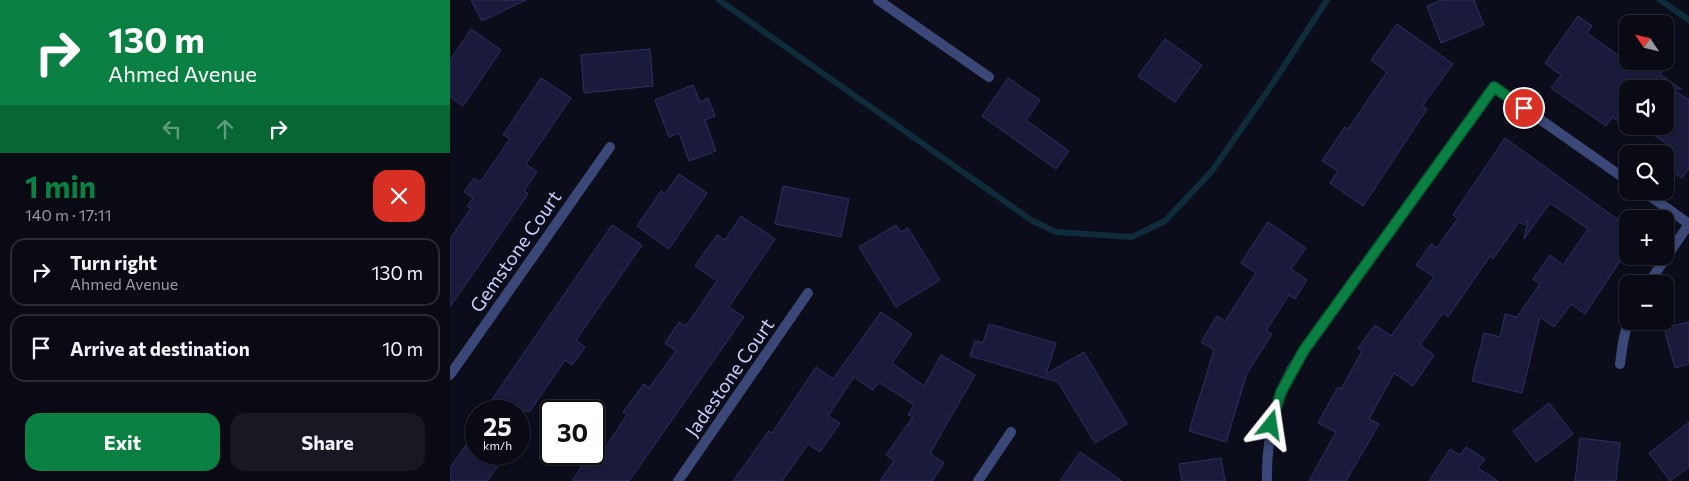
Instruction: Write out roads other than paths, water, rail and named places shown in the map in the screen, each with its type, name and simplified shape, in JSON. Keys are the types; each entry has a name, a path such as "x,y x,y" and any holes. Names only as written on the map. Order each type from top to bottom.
{"street":[{"path":"878,0 989,77"},
{"path":"1267,481 1266,461 1274,413 1291,370 1494,87 1619,175"},
{"name":"Gemstone Court","path":"450,375 610,146"},
{"path":"1654,275 1689,224 1655,200"},
{"name":"Jadestone Court","path":"678,481 808,293"},
{"path":"1620,364 1625,330"},
{"path":"978,481 1011,432"}],"waterway":[{"path":"719,0 1031,220 1056,232 1132,237 1165,221 1212,171 1271,86 1327,0"},
{"path":"1660,0 1689,20"}]}
